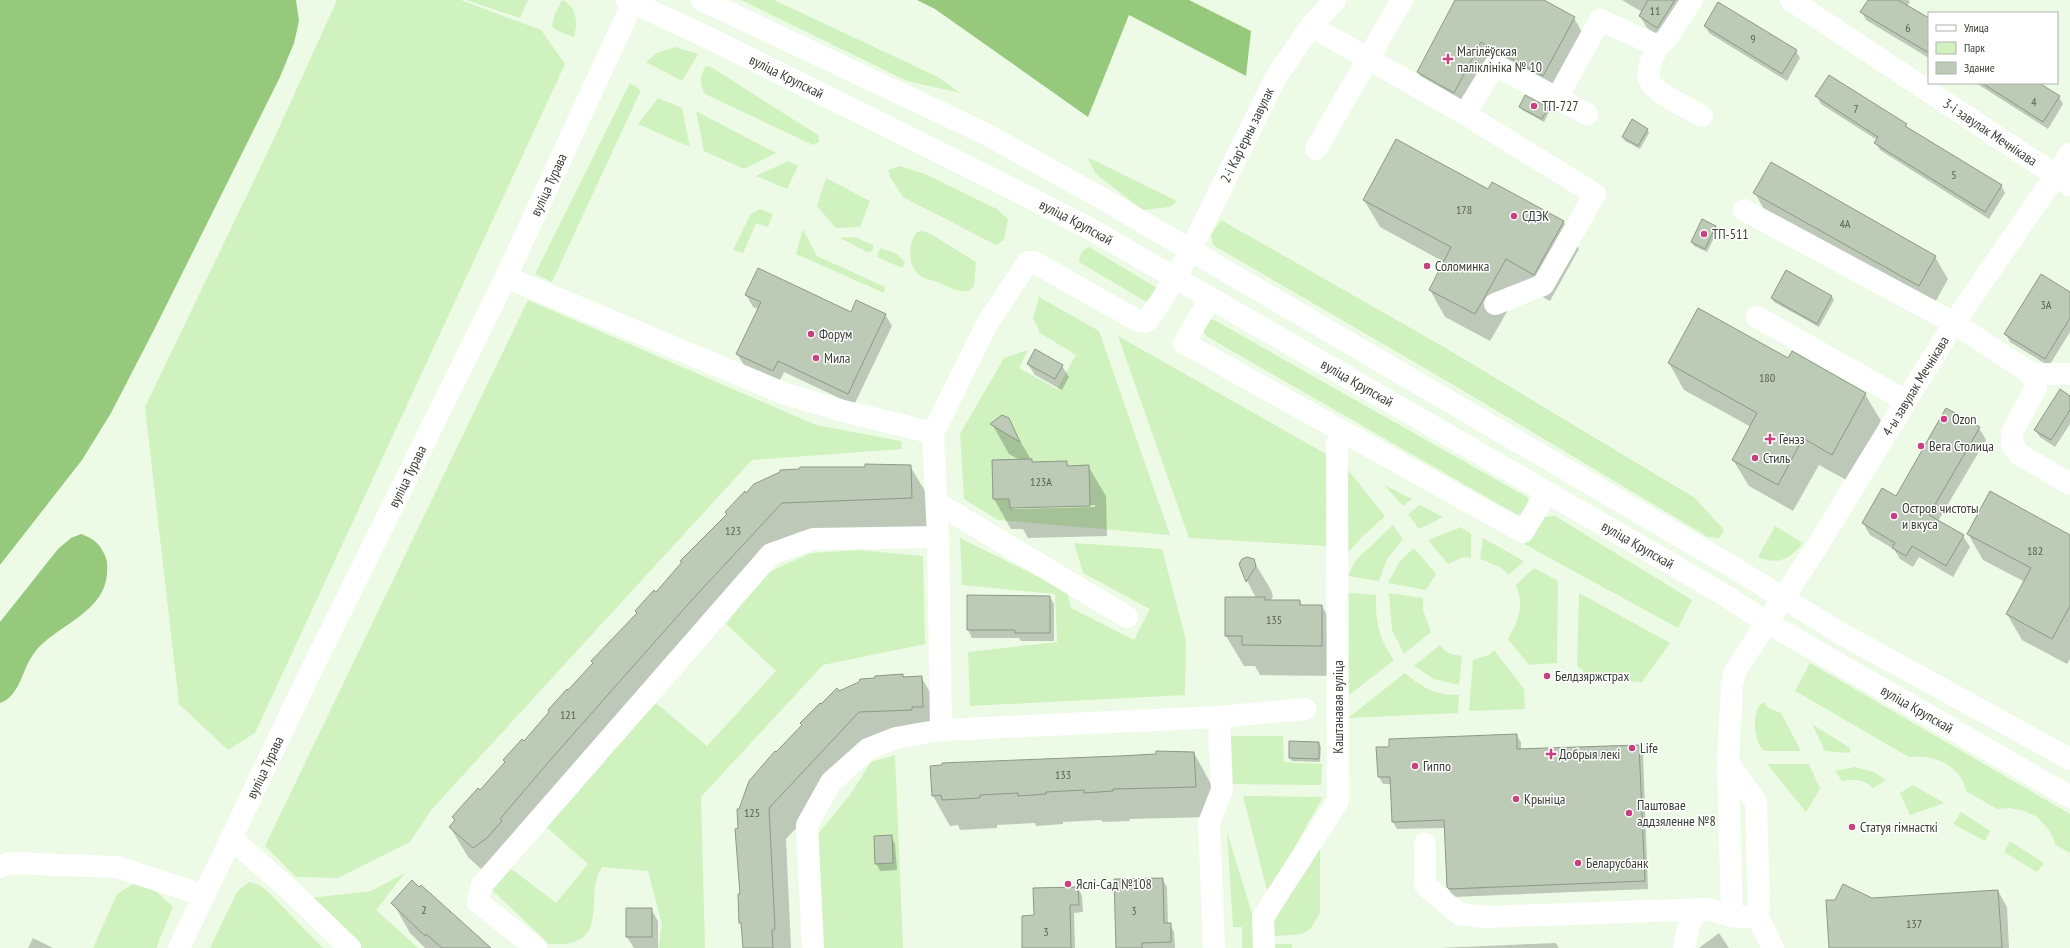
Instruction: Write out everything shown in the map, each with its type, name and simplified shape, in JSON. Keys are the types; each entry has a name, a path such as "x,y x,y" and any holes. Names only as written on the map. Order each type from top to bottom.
{"main road":[{"name":"вуліца Крупскай","path":"702,0 984,133 1191,249 1731,566 1782,598 2070,759"},
{"name":"2-і Карʼерны завулак","path":"933,433 986,324 1028,262 1034,262 1042,266 1138,321 1144,322 1149,319 1175,279 1191,249 1276,77 1310,26 1335,0"},
{"path":"1316,149 1402,0"},
{"path":"1692,0 1667,38 1658,46 1649,67 1649,80 1655,89 1702,116"},
{"name":"3-і завулак Мечнікава","path":"1791,0 2063,180"},
{"name":"вуліца Крупскай","path":"631,1 714,40 993,178 1087,228 1547,492 1718,591 1766,622 2070,797"},
{"name":"вуліца Турава","path":"179,948 315,662 506,277 631,1"},
{"path":"1557,98 1600,20 1658,46"},
{"path":"1310,26 1465,114 1595,194 1543,285 1495,304"},
{"path":"1465,114 1495,64 1587,114"},
{"name":"4-ы завулак Мечнікава","path":"1732,916 1728,762 1732,685 1735,671 1818,545 1954,323 2063,180 2070,154"},
{"path":"1744,210 1954,323 2032,374 2070,374"},
{"path":"506,277 552,294 783,393 839,410 933,433 938,537 940,730"},
{"path":"1210,299 1184,343 1523,532 1547,492"},
{"path":"1757,317 1906,401"},
{"path":"2032,374 2036,388 2012,432 2012,444 2019,454 2070,484"},
{"name":"Каштанавая вуліца","path":"1264,948 1263,917 1338,800 1337,444"},
{"path":"937,504 1127,617"},
{"path":"536,948 478,902 482,885 771,554 813,538 938,537"},
{"path":"813,948 807,825 831,782 868,749 896,738 940,730 1219,717 1305,709"},
{"path":"1214,948 1209,823 1222,790 1219,717"},
{"path":"1425,844 1425,885 1459,914 1486,917 1708,909 1732,916 1750,918 1756,915 1759,908 1756,802 1728,762"},
{"path":"231,838 293,893 350,948"},
{"path":"0,866 10,863 117,867 203,895"},
{"path":"1684,948 1690,924 1699,910"},
{"path":"1756,915 1772,948"}],"green space":[{"path":"0,0 296,0 299,21 294,43 280,77 111,413 82,460 0,565"},
{"path":"337,0 461,0 541,30 565,64 255,733 228,750 179,704 145,407 273,141"},
{"path":"466,0 528,0 520,18"},
{"path":"562,0 571,6 575,16 576,26 574,37 556,30 552,26 554,16"},
{"path":"741,0 774,0 938,77 960,93 907,81"},
{"path":"917,0 1189,0 1251,31 1246,76 1129,15 1088,117 935,9"},
{"path":"675,47 698,54 682,81 646,62 657,53"},
{"path":"706,66 711,67 818,135 819,142 813,145 705,94 701,80 702,73"},
{"path":"630,83 641,90 552,282 535,274"},
{"path":"658,98 682,108 690,147 638,124"},
{"path":"696,111 776,153 744,169 704,151"},
{"path":"1087,157 1177,201 1170,207 1143,210 1096,174"},
{"path":"788,161 798,166 787,189 756,176"},
{"path":"899,166 925,174 997,209 1008,219 1004,240 996,245 903,197 890,177 888,170"},
{"path":"826,178 870,201 860,227 836,228 817,206"},
{"path":"760,209 773,214 768,227 756,223 743,253 733,250 750,215"},
{"path":"1221,220 1444,347 1695,498 1724,530 1719,538 1708,537 1457,387 1213,245 1211,235"},
{"path":"803,229 817,256 885,287 884,293 796,254"},
{"path":"922,231 931,234 976,262 974,286 969,291 954,289 924,278 917,273 910,258 910,252 914,236 917,232"},
{"path":"855,237 873,245 873,250 871,252 867,252 840,238"},
{"path":"1089,247 1157,288 1154,300 1145,301 1079,262 1081,253"},
{"path":"880,248 895,253 901,257 905,264 902,268 877,257"},
{"path":"1039,297 1099,331 1170,535 998,520 964,499 960,434 1004,358 1028,350 1019,368 1057,389 1076,355 1040,333 1033,318"},
{"path":"528,300 816,425 901,441 902,449 752,460 432,809 410,842 338,878 296,877 265,846"},
{"path":"1207,319 1214,320 1527,497 1530,503 1524,515 1516,514 1206,336 1202,328"},
{"path":"1118,336 1326,454 1329,546 1189,538"},
{"path":"1341,461 1385,516 1361,538 1347,554"},
{"path":"1384,485 1412,499 1403,506"},
{"path":"1420,505 1443,517 1419,529 1408,514"},
{"path":"1555,516 1692,600 1678,628 1524,544 1542,517"},
{"path":"1393,525 1403,539 1387,559 1379,581 1348,576 1355,561"},
{"path":"1775,526 1803,543 1788,557 1777,561 1758,557"},
{"path":"1461,527 1471,534 1471,558 1463,557 1448,564 1428,540"},
{"path":"81,534 97,543 104,553 107,560 107,573 104,587 98,598 89,608 44,642 35,652 17,688 7,699 0,703 0,622 58,549 71,538"},
{"path":"960,538 1067,591 1071,608 1134,640 1150,609 1083,573 1074,543 1162,549 1186,640 1185,695 970,706 968,652 1057,642 1055,594 962,585"},
{"path":"1483,538 1524,561 1509,575 1500,567 1480,559"},
{"path":"1414,548 1436,574 1426,590 1388,583 1400,561"},
{"path":"859,550 923,556 925,644 823,665 701,797 705,948 658,948 662,925 648,871 602,867 596,881 591,926 586,934 579,940 567,944 549,944 491,889 509,867 556,903 588,864 544,825 656,703 707,746 776,671 726,624 764,574 811,553"},
{"path":"1534,568 1558,581 1557,663 1529,665 1508,639 1515,626 1520,607 1520,600 1516,585"},
{"path":"1342,592 1376,595 1376,613 1381,637 1394,660 1344,699"},
{"path":"1389,593 1423,598 1423,610 1431,632 1404,654 1392,630"},
{"path":"1579,593 1670,643 1642,682 1593,680 1577,666"},
{"path":"1440,645 1450,653 1462,656 1459,685 1434,679 1414,666"},
{"path":"1494,650 1524,689 1525,709 1469,711 1473,660 1489,655"},
{"path":"1810,663 2070,814 2070,853 2056,845 2049,830 2037,817 2025,811 2009,808 1997,809 1966,791 1958,774 1945,763 1927,757 1909,757 1795,691"},
{"path":"1405,673 1417,683 1430,690 1443,694 1459,695 1458,713 1348,718"},
{"path":"1764,702 1768,708 1781,713 1801,751 1764,751 1760,747 1756,733 1755,718 1760,705"},
{"path":"1812,724 1850,748 1850,753 1825,751"},
{"path":"1226,736 1283,736 1284,762 1322,764 1321,785 1225,784"},
{"path":"895,755 903,948 823,948 818,834 850,795 871,762"},
{"path":"1767,764 1809,764 1820,789 1806,812"},
{"path":"1855,767 1874,772 1886,780 1873,788 1859,780 1842,781 1835,771"},
{"path":"1913,785 1944,803 1910,815 1900,793"},
{"path":"1243,796 1323,797 1268,894"},
{"path":"1961,812 1990,831 1985,841 1953,824"},
{"path":"1227,832 1254,920 1255,948 1242,948 1242,927 1233,927"},
{"path":"2010,841 2044,863 2037,872 2004,852"},
{"path":"1320,844 1320,913 1311,928 1302,934 1265,937"},
{"path":"405,873 376,910 418,948 361,948 310,898 371,891"},
{"path":"249,882 259,885 267,891 323,948 210,948 237,892"},
{"path":"133,884 149,885 173,907 156,948 93,948 117,894"},
{"path":"1268,944 1292,944 1292,948 1268,948"}],"building":[{"name":"Магілёўская паліклініка № 10","path":"1455,0 1544,0 1575,17 1543,76 1481,42 1454,93 1417,72"},
{"path":"1648,0 1675,0 1657,28 1639,16"},
{"path":"1868,0 1898,0 1928,17 1928,52 1860,12"},
{"path":"1718,2 1797,50 1782,74 1704,26"},
{"path":"1829,75 1907,124 1905,126 2002,185 1985,212 1874,143 1878,137 1815,96"},
{"path":"1984,84 2041,84 2060,96 2043,122"},
{"name":"ТП-727","path":"1525,95 1548,107 1542,119 1519,107"},
{"path":"1632,119 1648,129 1638,146 1622,137"},
{"path":"1396,139 1488,189 1492,182 1564,221 1534,275 1506,259 1475,314 1429,290 1451,247 1363,200"},
{"path":"1771,162 1936,256 1919,286 1753,193"},
{"name":"ТП-511","path":"1702,219 1716,226 1705,249 1691,242"},
{"name":"Форум","path":"758,268 851,312 856,300 886,314 848,394 778,361 773,371 736,354 761,302 745,295"},
{"path":"1786,270 1832,296 1817,324 1771,298"},
{"path":"2041,274 2070,292 2070,318 2045,359 2004,334"},
{"path":"1698,308 1788,358 1792,351 1866,393 1832,455 1803,438 1778,485 1732,460 1757,413 1668,363"},
{"path":"1035,349 1063,365 1055,379 1027,364"},
{"path":"2060,389 2070,396 2070,410 2051,440 2034,430"},
{"path":"1946,408 1980,427 1929,515 1964,535 1946,566 1912,546 1906,556 1892,548 1895,543 1862,523 1882,488 1896,496"},
{"path":"1002,415 1009,418 1020,442 990,424"},
{"path":"1032,459 1032,462 1067,461 1067,466 1089,465 1090,506 1010,508 1009,499 993,499 992,460"},
{"path":"865,464 911,465 912,498 782,503 690,602 552,758 500,819 502,821 487,838 473,848 449,827 455,820 452,817 459,809 478,788 480,790 505,762 503,760 522,739 524,741 549,712 548,710 593,663 591,661 637,613 635,611 654,590 656,592 682,562 680,561 727,514 725,512 745,491 746,493 754,484 780,472 780,470 799,469 800,467 865,467"},
{"path":"1990,491 2070,535 2070,606 2052,639 2006,614 2031,568 1967,534"},
{"path":"1247,557 1254,559 1256,566 1246,582 1239,564 1242,559"},
{"path":"967,595 1050,596 1050,633 1015,633 1015,630 967,630"},
{"path":"1225,597 1265,597 1265,600 1300,600 1300,605 1322,605 1322,646 1242,645 1242,636 1225,636"},
{"path":"903,674 903,677 922,676 923,707 912,707 912,710 859,712 769,808 775,929 772,930 773,948 743,948 741,923 739,923 738,894 740,894 735,829 738,828 737,809 739,809 749,781 775,751 776,752 802,725 800,723 837,688 839,691 859,682 860,679 875,678 875,676"},
{"name":"Крыніца","path":"1517,734 1517,749 1639,745 1645,881 1449,889 1447,887 1444,820 1392,822 1390,777 1378,777 1376,747 1389,747 1389,739"},
{"path":"1289,741 1319,742 1319,759 1289,758"},
{"path":"1156,751 1194,752 1196,787 1113,789 1113,791 1084,793 1084,790 1046,792 1046,794 1018,796 1018,793 980,795 980,798 942,800 941,795 932,796 930,766 942,765 942,763 1156,754"},
{"path":"892,835 893,863 875,864 874,836"},
{"path":"1163,878 1164,923 1171,923 1171,942 1142,943 1142,948 1116,948 1114,879"},
{"path":"412,880 419,887 421,885 491,948 442,948 426,934 425,936 391,903"},
{"path":"1843,884 1872,898 1998,890 2002,948 1829,948 1826,900 1835,900"},
{"path":"1078,887 1079,905 1070,905 1071,948 1022,948 1022,916 1034,915 1033,888"},
{"path":"626,908 652,908 652,937 626,937"}],"place":[{"name":"Магілёўская паліклініка № 10","path":"1448,59"},
{"name":"ТП-727","path":"1534,106"},
{"name":"СДЭК","path":"1514,216"},
{"name":"ТП-511","path":"1704,234"},
{"name":"Соломинка","path":"1427,266"},
{"name":"Форум","path":"811,334"},
{"name":"Мила","path":"816,358"},
{"name":"Ozon","path":"1944,419"},
{"name":"Генэз","path":"1770,439"},
{"name":"Вега Столица","path":"1921,446"},
{"name":"Стиль","path":"1755,458"},
{"name":"Остров чистоты и вкуса","path":"1894,516"},
{"name":"Белдзяржстрах","path":"1547,676"},
{"name":"Life","path":"1632,748"},
{"name":"Добрыя лекі","path":"1551,754"},
{"name":"Гиппо","path":"1415,766"},
{"name":"Крыніца","path":"1516,799"},
{"name":"Паштовае аддзяленне №8","path":"1629,813"},
{"name":"Статуя гімнасткі","path":"1852,827"},
{"name":"Беларусбанк","path":"1578,863"},
{"name":"Яслі-Сад №108","path":"1068,884"}]}
